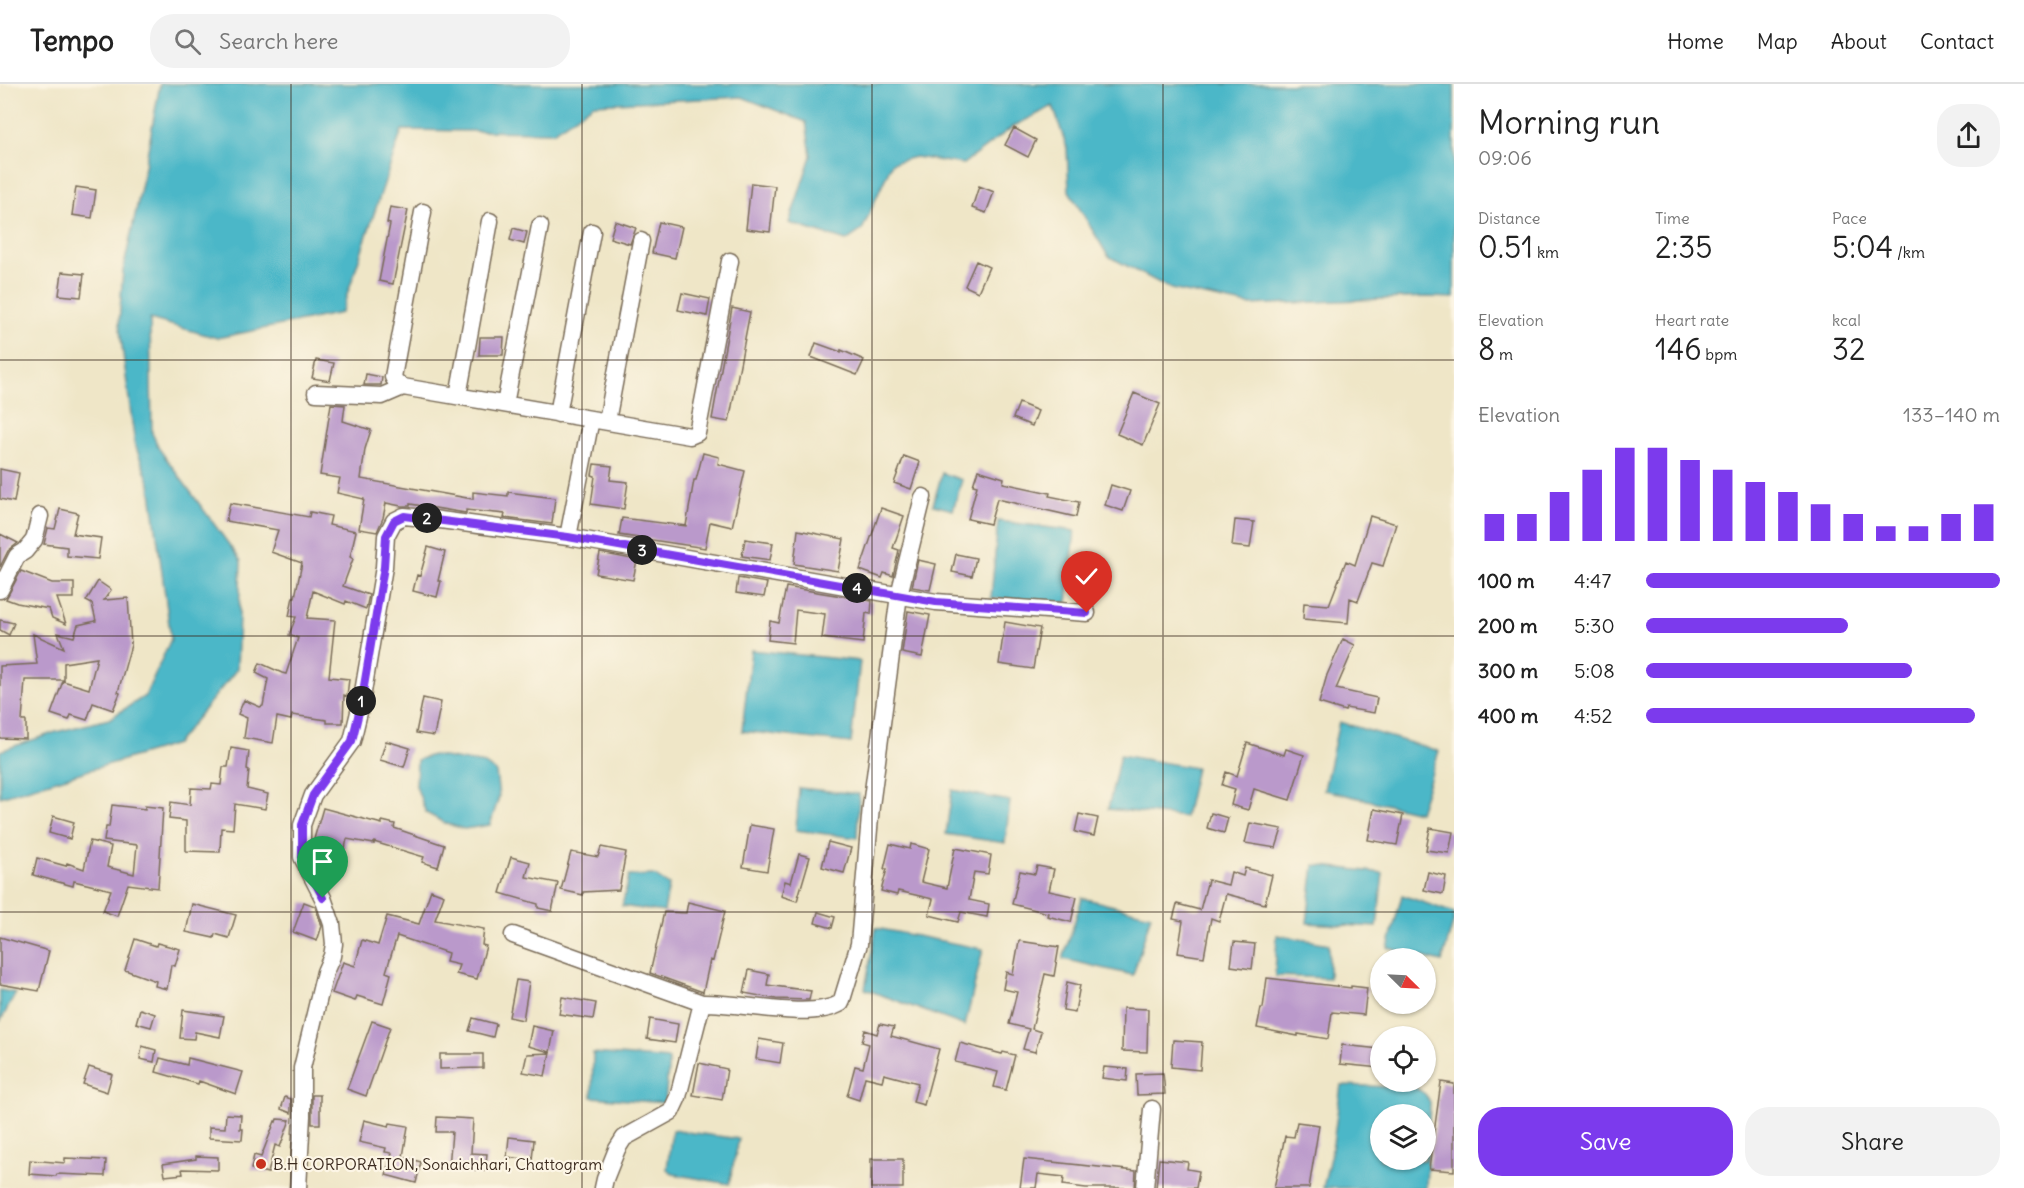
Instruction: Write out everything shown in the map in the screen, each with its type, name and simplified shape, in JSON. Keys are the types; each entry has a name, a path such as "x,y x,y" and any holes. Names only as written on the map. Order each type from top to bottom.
{"street":[{"path":"423,212 393,377 396,382 403,387 690,436 697,433 730,261"},
{"path":"458,396 490,221"},
{"path":"505,404 540,226"},
{"path":"558,414 592,232"},
{"path":"568,537 599,420 641,241"},
{"path":"316,393 382,396 403,387"},
{"path":"513,936 702,1003 723,1002 812,1012 831,1009 841,1003 859,944 871,806 899,595 923,497"},
{"path":"0,590 17,556 26,552 34,540 40,516"},
{"path":"298,1188 302,1068 334,944 333,924 323,898 302,857 302,825 313,795 352,741 361,704 384,567 386,536 394,521 404,516 568,537 936,602 1087,613"},
{"path":"603,1188 617,1149 624,1138 670,1112 675,1105 702,1003"},
{"path":"1145,1188 1152,1109"}],"water":[{"path":"160,84 1454,84 1454,298 1427,297 1249,305 1171,289 1108,256 1069,191 1067,148 1053,106 1014,126 963,164 915,157 892,163 862,230 846,241 789,223 811,156 806,122 742,97 594,104 553,132 402,130 341,313 217,338 150,319 152,433 160,450 241,561 237,669 176,744 0,797 0,751 56,732 109,719 145,696 171,639 150,484 135,445 119,323 123,271"},
{"path":"942,473 962,480 953,510 933,505"},
{"path":"998,521 1075,531 1067,603 991,598"},
{"path":"751,650 860,661 851,743 742,731"},
{"path":"1339,722 1439,751 1419,812 1324,790"},
{"path":"432,755 485,764 496,772 499,797 490,825 464,829 447,824 426,813 416,786 417,760"},
{"path":"1120,755 1196,768 1185,817 1108,809"},
{"path":"799,788 859,794 857,838 796,830"},
{"path":"952,790 1010,801 1005,843 946,834"},
{"path":"1314,865 1383,873 1377,927 1307,923"},
{"path":"654,875 669,885 664,912 622,906 629,876"},
{"path":"1402,895 1454,913 1442,962 1436,960 1436,948 1388,948"},
{"path":"1082,898 1151,915 1133,975 1063,959"},
{"path":"876,928 983,949 965,1026 865,989"},
{"path":"1277,935 1329,944 1329,978 1275,976"},
{"path":"0,990 16,993 0,1022"},
{"path":"593,1053 669,1059 665,1103 592,1097"},
{"path":"1341,1085 1370,1086 1370,1092 1422,1092 1425,1094 1430,1104 1370,1104 1370,1170 1427,1170 1426,1188 1323,1188 1333,1144"},
{"path":"672,1130 739,1139 729,1184 673,1174 667,1169"}],"building":[{"path":"1014,128 1036,140 1028,157 1005,145"},
{"path":"751,183 775,186 770,232 746,229"},
{"path":"979,186 994,192 986,213 972,208"},
{"path":"76,187 96,190 92,218 72,215"},
{"path":"390,207 408,210 393,284 379,281 390,224 387,223"},
{"path":"615,221 636,228 630,244 610,238"},
{"path":"659,222 682,227 675,258 652,253"},
{"path":"513,228 527,232 524,244 510,240"},
{"path":"976,261 989,267 978,292 965,286"},
{"path":"62,272 84,274 81,297 59,295"},
{"path":"682,293 710,299 707,316 678,310"},
{"path":"732,308 750,312 729,422 712,419"},
{"path":"480,337 504,337 503,355 479,355"},
{"path":"816,343 864,360 857,375 811,357"},
{"path":"316,360 334,363 330,381 312,378"},
{"path":"366,374 382,377 381,385 364,385"},
{"path":"1134,393 1160,404 1143,445 1117,434"},
{"path":"1019,403 1038,411 1032,426 1013,418"},
{"path":"331,404 345,405 343,421 371,430 365,449 361,479 473,499 473,492 508,496 508,492 555,498 552,524 504,518 505,514 466,510 466,513 410,504 410,506 401,506 386,503 377,532 359,529 364,499 337,493 340,478 320,475"},
{"path":"703,453 719,457 718,464 745,471 732,527 710,522 705,548 619,535 622,518 686,526 694,480 696,480"},
{"path":"904,456 920,462 911,489 894,483"},
{"path":"594,464 612,466 610,480 628,482 624,509 591,504 595,476 592,475"},
{"path":"0,469 19,473 14,502 0,499"},
{"path":"978,470 1004,478 1003,483 1079,502 1076,517 997,499 990,524 968,519 977,486 973,485"},
{"path":"1111,485 1130,491 1123,511 1105,505"},
{"path":"230,503 309,517 310,512 331,516 329,525 356,531 350,557 353,559 343,586 369,595 366,609 346,601 345,604 313,591 307,618 335,620 329,677 349,679 347,696 344,695 343,723 327,723 327,720 292,715 291,720 277,717 273,743 244,738 247,718 238,714 244,700 260,707 263,706 268,679 256,673 260,663 286,674 298,638 289,635 296,617 289,616 302,563 271,552 278,530 226,521"},
{"path":"881,508 904,516 893,548 899,550 893,576 884,573 882,578 860,570"},
{"path":"60,509 78,513 73,534 101,538 98,559 67,556 67,547 44,544 48,528 55,529"},
{"path":"1370,516 1396,524 1383,566 1372,563 1358,601 1350,598 1348,623 1303,619 1304,603 1329,605 1346,561 1355,565"},
{"path":"1235,520 1254,522 1250,548 1232,546"},
{"path":"798,530 844,539 838,571 794,564"},
{"path":"0,534 18,543 8,551 0,567"},
{"path":"745,539 773,543 770,560 742,556"},
{"path":"428,547 445,552 438,581 441,581 437,597 413,591"},
{"path":"600,553 637,560 633,580 596,574"},
{"path":"956,554 976,558 972,576 952,572"},
{"path":"918,560 936,564 930,590 912,587"},
{"path":"21,571 52,583 74,583 74,598 57,598 66,624 52,618 49,609 6,599"},
{"path":"738,578 767,583 764,597 736,593"},
{"path":"98,581 111,590 104,600 128,598 131,645 118,692 120,693 113,710 93,703 87,720 71,715 69,720 51,714 63,681 89,689 97,658 64,663 64,680 25,680 22,721 26,721 26,739 0,738 0,666 37,664 33,634 64,648 58,633 74,637 78,625 96,621 92,604 86,601"},
{"path":"786,587 872,601 871,614 866,613 863,643 822,638 825,614 796,610 793,643 768,640 770,621 779,623"},
{"path":"908,611 930,615 922,657 902,653"},
{"path":"0,620 14,623 9,635 0,630"},
{"path":"1005,622 1040,628 1033,669 999,664"},
{"path":"1343,639 1355,645 1336,689 1377,698 1374,713 1346,708 1345,711 1319,703 1327,675"},
{"path":"423,698 441,702 434,736 416,733"},
{"path":"386,741 410,748 404,767 380,760"},
{"path":"1247,743 1284,755 1286,749 1304,755 1290,800 1254,789 1248,810 1231,805 1235,789 1222,785 1226,772 1237,776"},
{"path":"231,748 249,751 247,789 268,794 265,809 235,804 233,829 221,828 220,852 186,851 186,821 169,819 171,802 190,805 191,788 211,789 212,784 221,785 223,767 228,767"},
{"path":"112,805 145,809 145,806 163,808 158,888 128,884 117,916 103,911 111,890 74,881 73,886 33,875 37,858 66,866 67,863 84,869 90,841 111,846 107,867 134,874 137,845 104,841 106,827 109,827"},
{"path":"323,808 382,824 382,821 395,824 394,828 444,845 438,867 422,862 424,857 374,842 374,844 347,839 345,848 314,839"},
{"path":"1374,809 1403,815 1397,845 1368,840"},
{"path":"1211,813 1228,818 1224,833 1207,828"},
{"path":"1079,814 1098,818 1094,836 1075,832"},
{"path":"53,816 74,822 70,839 49,833"},
{"path":"1250,823 1282,829 1276,848 1245,843"},
{"path":"750,825 774,829 767,871 743,867"},
{"path":"1430,828 1453,832 1449,853 1426,850"},
{"path":"828,842 851,848 844,873 822,867"},
{"path":"890,844 910,849 911,844 929,849 921,882 947,888 955,848 991,855 988,874 974,872 969,900 989,904 987,917 961,912 958,922 929,915 933,899 898,891 897,895 881,891"},
{"path":"601,847 626,852 619,890 583,892 583,895 561,890 571,852 598,857"},
{"path":"799,854 810,857 797,901 781,896 785,881 791,883"},
{"path":"511,857 530,862 526,877 558,883 552,911 538,908 538,904 500,893"},
{"path":"1037,866 1054,869 1049,891 1077,897 1071,922 1047,916 1048,913 1012,904 1020,871 1035,874"},
{"path":"1245,868 1272,875 1265,904 1226,894 1219,921 1211,918 1204,957 1178,953 1183,921 1173,919 1177,904 1200,910 1208,880 1228,885 1231,872 1243,876"},
{"path":"1428,872 1446,876 1443,894 1424,890"},
{"path":"431,890 444,895 435,920 484,929 482,945 486,946 477,979 456,974 459,965 446,962 448,953 397,936 386,972 391,974 383,1004 357,996 355,1001 332,993 343,962 355,966 362,940 378,945 387,916 419,924"},
{"path":"304,902 315,906 322,926 317,941 293,932"},
{"path":"688,902 725,911 703,992 650,973 664,912 686,913"},
{"path":"192,904 236,915 229,938 215,934 214,938 186,932"},
{"path":"818,912 835,917 832,928 815,923"},
{"path":"0,937 49,951 39,991 0,984"},
{"path":"135,939 156,946 157,943 180,949 175,966 171,965 167,989 155,986 156,981 125,970"},
{"path":"1019,941 1059,947 1054,976 1045,974 1032,1029 1041,1032 1035,1052 1023,1049 1029,1029 1009,1024 1017,992 1003,989 1006,972 1013,974"},
{"path":"1234,942 1255,944 1252,969 1231,966"},
{"path":"749,970 769,974 767,985 811,991 809,1000 776,999 744,993"},
{"path":"1267,978 1367,988 1364,1015 1332,1012 1328,1039 1257,1028 1261,1008 1263,1008"},
{"path":"516,980 529,982 523,1020 509,1017"},
{"path":"1067,982 1080,985 1075,1012 1063,1010"},
{"path":"562,997 596,1003 593,1019 559,1014"},
{"path":"1123,1008 1148,1009 1147,1052 1122,1051"},
{"path":"140,1009 155,1014 151,1027 136,1023"},
{"path":"183,1010 224,1016 220,1037 195,1032 194,1039 180,1038"},
{"path":"473,1018 496,1024 493,1037 469,1031"},
{"path":"650,1019 678,1024 675,1043 647,1039"},
{"path":"372,1021 390,1027 366,1096 347,1089"},
{"path":"880,1024 894,1027 891,1036 939,1049 924,1105 913,1102 918,1083 884,1074 882,1081 865,1077 859,1100 847,1096 855,1066 863,1068 869,1044 862,1042 865,1030 877,1034"},
{"path":"532,1026 554,1031 550,1052 528,1046"},
{"path":"759,1039 783,1043 780,1063 756,1059"},
{"path":"1173,1040 1202,1042 1200,1070 1171,1067"},
{"path":"960,1043 1015,1055 1006,1090 994,1087 998,1072 955,1062"},
{"path":"1342,1045 1370,1048 1370,1067 1340,1064"},
{"path":"142,1046 156,1050 154,1062 140,1059"},
{"path":"550,1053 545,1076 523,1072 527,1054"},
{"path":"440,1054 483,1054 483,1068 440,1069"},
{"path":"160,1058 187,1065 188,1058 243,1072 236,1094 199,1081 198,1084 156,1072"},
{"path":"699,1063 727,1069 722,1100 693,1095"},
{"path":"89,1067 112,1074 107,1092 83,1084"},
{"path":"1104,1067 1128,1069 1127,1081 1102,1078"},
{"path":"1163,1073 1165,1094 1137,1095 1136,1074"},
{"path":"1441,1082 1454,1084 1454,1171 1436,1170 1436,1118"},
{"path":"312,1095 320,1095 320,1124 312,1124"},
{"path":"285,1097 291,1099 291,1113 281,1109"},
{"path":"226,1114 241,1115 242,1140 209,1138 209,1127 225,1128"},
{"path":"437,1117 473,1119 471,1153 487,1154 485,1171 449,1167 452,1132 436,1132"},
{"path":"277,1119 290,1120 280,1147 275,1145 268,1173 251,1169 254,1155 261,1157"},
{"path":"364,1120 389,1126 390,1123 408,1126 403,1157 421,1162 416,1183 386,1175 392,1153 385,1152 386,1148 359,1142"},
{"path":"1297,1122 1319,1125 1309,1188 1274,1188 1285,1136 1294,1137"},
{"path":"509,1137 534,1140 532,1160 507,1157"},
{"path":"196,1156 218,1157 218,1170 182,1169 183,1174 165,1176 163,1164 196,1159"},
{"path":"65,1158 106,1160 105,1176 29,1174 30,1160 65,1163"},
{"path":"871,1159 903,1159 903,1188 871,1188"},
{"path":"1024,1159 1136,1171 1135,1188 1086,1188 1063,1185 1064,1177 1038,1174 1036,1188 1020,1188"},
{"path":"1159,1159 1188,1162 1187,1169 1199,1171 1196,1188 1156,1188"}],"place":[{"name":"B.H CORPORATION, Sonaichhari, Chattogram","path":"261,1164"}],"route":[{"path":"323,898 302,857 302,825 313,795 352,741 361,704 384,567 386,536 394,521 404,516 568,537 936,602 1007,609 1087,613"}]}
